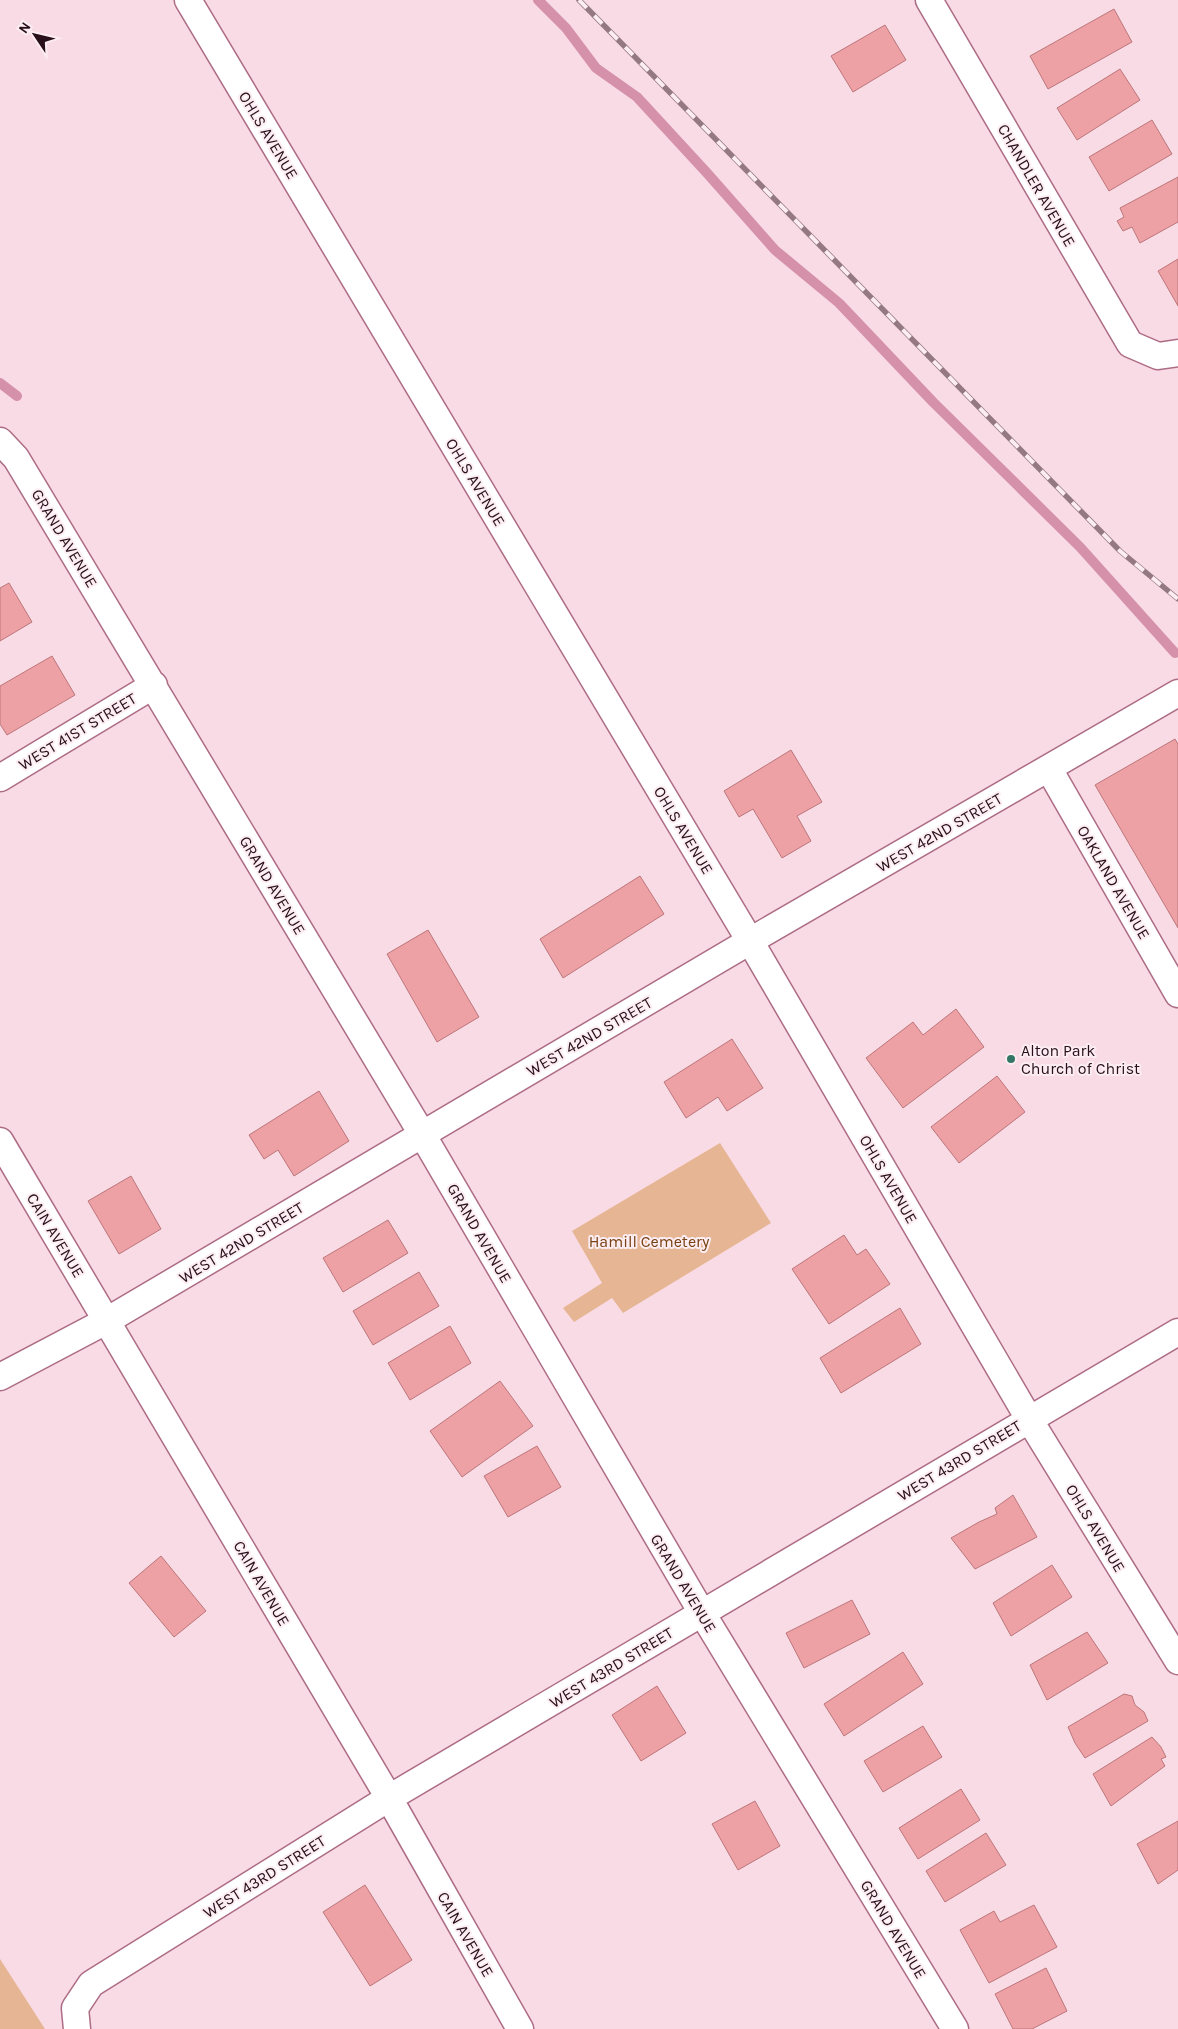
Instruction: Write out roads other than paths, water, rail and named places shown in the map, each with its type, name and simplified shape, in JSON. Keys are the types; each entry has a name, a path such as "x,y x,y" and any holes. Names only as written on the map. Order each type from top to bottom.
{"street":[{"name":"OHLS AVENUE","path":"188,0 750,941 1029,1419 1178,1661"},
{"name":"CHANDLER AVENUE","path":"929,0 1130,344 1168,355"},
{"name":"GRAND AVENUE","path":"0,441 16,458 154,685 422,1134 702,1613 955,2029"},
{"name":"WEST 41ST STREET","path":"0,778 154,685"},
{"name":"WEST 42ND STREET","path":"0,1377 108,1320 750,941 1178,693"},
{"name":"OAKLAND AVENUE","path":"1049,769 1178,994"},
{"name":"CAIN AVENUE","path":"0,1141 108,1320 389,1798 520,2029"},
{"name":"WEST 43RD STREET","path":"77,2029 74,2008 91,1984 389,1798 1178,1332"}],"waterway":[{"path":"538,0 566,28 596,68 637,97 775,250 839,303 933,402 1080,547 1175,653"},
{"path":"0,383 17,396"}],"railway":[{"path":"579,0 1120,551 1178,599"}],"place":[{"name":"Alton Park Church of Christ","path":"1011,1059"}],"park label":[{"name":"Hamill Cemetery","path":"649,1241"}]}
